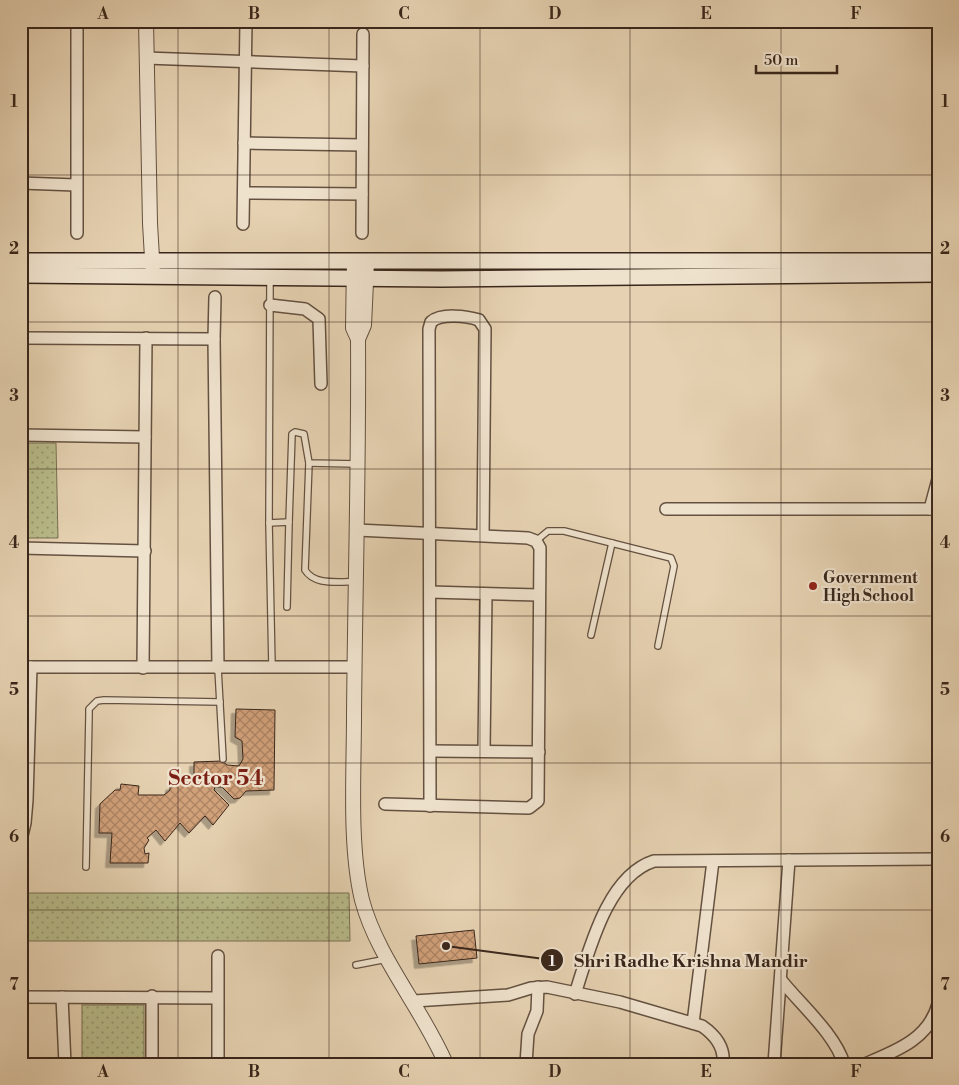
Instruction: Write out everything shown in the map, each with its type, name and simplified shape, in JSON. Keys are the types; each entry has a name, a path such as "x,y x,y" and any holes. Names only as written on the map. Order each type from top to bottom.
{"main road":[{"path":"21,261 270,276 360,278 938,274"},
{"path":"21,275 153,268 361,261 938,261"}],"street":[{"path":"77,21 77,233"},
{"path":"146,21 153,268"},
{"path":"243,224 246,21"},
{"path":"362,234 363,34"},
{"path":"146,58 246,60 363,66"},
{"path":"244,142 362,145"},
{"path":"21,183 76,185"},
{"path":"244,193 362,194"},
{"path":"361,261 360,278 364,325 358,339 359,464 354,667 354,805 358,868 362,900 373,932 387,959 414,1001 446,1064"},
{"path":"215,297 218,668"},
{"path":"270,305 305,309 319,319 321,384"},
{"path":"430,806 429,329 431,322 437,318 471,318 479,320 484,329 483,535"},
{"path":"21,338 214,339"},
{"path":"143,668 146,338"},
{"path":"21,435 145,437"},
{"path":"666,509 934,509 938,478"},
{"path":"357,530 528,538 536,541 540,548 538,801 530,808 385,804"},
{"path":"21,548 145,551"},
{"path":"430,592 539,595"},
{"path":"484,750 486,594"},
{"path":"21,840 25,823 26,667 354,667"},
{"path":"431,751 539,752"},
{"path":"575,994 595,933 616,894 630,875 640,867 654,861 938,859"},
{"path":"774,1064 788,860"},
{"path":"692,1023 713,861"},
{"path":"218,956 218,1064"},
{"path":"781,980 826,1033 841,1054 844,1064"},
{"path":"414,1001 508,995 538,987 620,1002 692,1023 711,1033 723,1051 723,1064"},
{"path":"526,1064 528,1034 536,1011 538,987"},
{"path":"21,996 218,998"},
{"path":"152,996 152,1064"},
{"path":"62,997 65,1064"},
{"path":"865,1064 915,1040 923,1033 932,1019 938,1004"}],"lane":[{"path":"270,276 269,523 272,668"},
{"path":"287,606 291,438 295,432 302,432 306,438 308,463 305,570 308,575 319,581 356,582"},
{"path":"308,463 359,464"},
{"path":"269,523 288,522"},
{"path":"536,541 548,531 556,530 671,558 674,566 658,646"},
{"path":"591,635 612,543"},
{"path":"218,668 223,759"},
{"path":"86,867 89,715 92,706 97,701 104,700 220,702"},
{"path":"356,965 387,959"}],"green space":[{"path":"21,443 56,443 58,538 21,538"},
{"path":"21,667 31,667 29,755 21,755"},
{"path":"21,893 349,893 350,941 21,941"},
{"path":"82,1005 144,1005 144,1064 82,1064"}],"building":[{"path":"236,709 275,710 274,790 246,791 240,798 234,799 222,787 215,787 214,790 229,805 213,825 205,816 189,833 180,823 165,841 156,830 147,838 149,840 144,848 145,854 149,853 148,863 110,863 112,833 99,833 100,804 115,790 120,790 121,784 139,786 138,795 164,795 170,790 170,786 177,784 187,776 194,775 194,762 222,761 227,765 239,766 243,759 242,741 235,737"},
{"path":"474,930 477,958 419,964 416,936"}],"place":[{"name":"Government High School","path":"813,586"},
{"name":"Shri Radhe Krishna Mandir","path":"446,946"}],"district":[{"name":"Sector 54","path":"216,778"}]}
